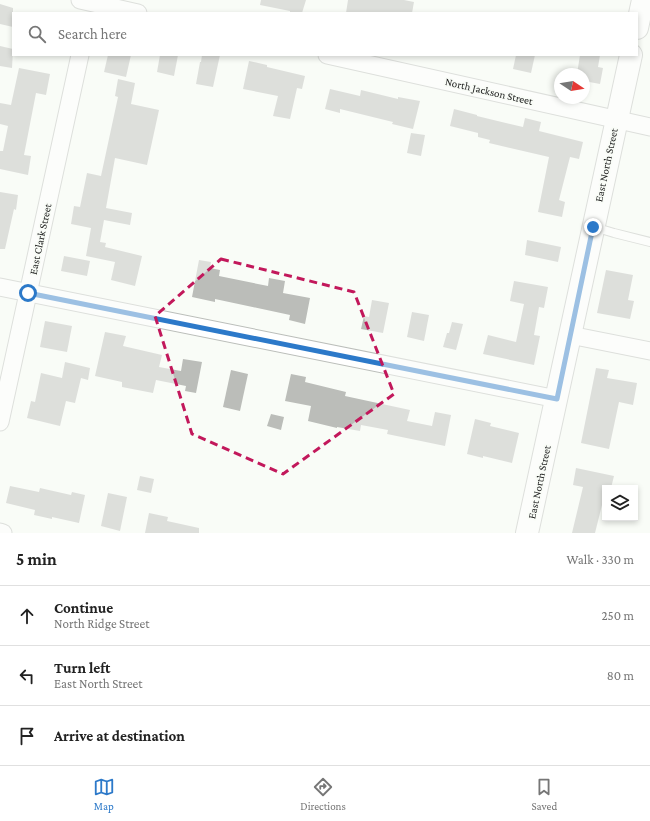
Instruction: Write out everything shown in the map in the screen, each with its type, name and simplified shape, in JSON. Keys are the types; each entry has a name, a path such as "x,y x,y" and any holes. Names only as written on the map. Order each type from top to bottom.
{"street":[{"path":"88,4 132,12"},
{"name":"East Clark Street","path":"0,422 80,56"},
{"name":"North Jackson Street","path":"332,56 650,127"},
{"name":"East North Street","path":"527,533 631,56"},
{"path":"0,287 557,399"},
{"path":"570,335 650,351"}],"lane":[{"path":"593,227 650,242"}],"highlighted area":[{"path":"221,259 354,292 394,394 283,474 192,434 155,316"}],"building":[{"path":"261,0 306,0 302,12 290,12 260,5"},
{"path":"348,0 404,0 414,2 412,12 346,12"},
{"path":"0,4 13,8 12,27 0,24"},
{"path":"0,46 12,49 12,68 0,66"},
{"path":"108,56 131,56 126,77 104,72"},
{"path":"160,56 178,56 174,76 157,72"},
{"path":"202,56 220,56 213,87 196,84"},
{"path":"516,56 535,56 531,73 513,69"},
{"path":"580,56 600,56 598,67 603,68 600,84 590,82 590,68 578,68"},
{"path":"249,61 305,76 302,89 297,88 290,119 273,116 278,96 243,89"},
{"path":"19,68 50,74 46,95 36,93 24,155 31,156 28,175 0,169 0,151 3,151 8,126 0,124 0,103 11,105"},
{"path":"118,79 135,83 131,104 159,110 147,165 115,158 106,208 132,213 130,225 104,220 100,242 106,243 105,247 142,256 135,286 111,280 115,262 86,256 91,228 71,224 74,206 80,207 87,173 101,176 118,97 115,96"},
{"path":"330,89 360,96 361,90 398,99 398,97 420,101 413,129 392,124 393,122 340,109 340,113 325,109"},
{"path":"454,109 523,127 525,118 541,122 539,131 583,142 579,159 570,157 559,200 565,202 562,217 538,212 549,157 489,143 490,140 478,137 478,133 450,126"},
{"path":"411,133 425,135 421,156 407,153"},
{"path":"0,192 18,195 16,210 14,209 5,249 0,249"},
{"path":"527,240 561,247 558,262 525,255"},
{"path":"64,256 90,261 87,276 61,271"},
{"path":"199,260 211,262 210,268 220,270 219,276 268,286 269,278 285,281 283,293 310,298 305,324 289,320 290,315 215,299 215,302 192,297"},
{"path":"606,270 633,275 628,300 634,301 630,319 597,313"},
{"path":"514,281 548,287 544,308 539,307 534,335 540,336 534,365 483,354 488,335 516,342 524,304 510,301"},
{"path":"372,300 389,303 383,333 361,329 364,316 369,317"},
{"path":"412,312 429,315 424,341 407,337"},
{"path":"45,321 72,326 67,352 40,347"},
{"path":"452,322 463,324 456,350 443,347"},
{"path":"105,332 126,336 123,346 162,355 159,367 181,371 183,359 202,362 196,393 185,391 186,386 156,380 153,393 122,387 122,382 95,376"},
{"path":"65,362 90,368 88,380 81,378 75,403 66,401 60,426 27,418 31,401 35,402 41,373 62,378"},
{"path":"596,368 609,370 607,378 637,383 633,405 619,402 609,449 581,443"},
{"path":"231,370 248,374 240,411 223,407"},
{"path":"291,374 306,377 305,382 346,392 345,396 410,410 407,421 432,426 435,412 451,415 445,446 387,434 388,430 361,425 360,431 337,428 308,421 311,406 285,401"},
{"path":"271,414 284,417 281,430 267,426"},
{"path":"475,419 491,423 490,426 519,433 512,463 467,454"},
{"path":"576,468 614,476 612,485 602,485 602,505 595,533 572,533 583,487 573,485"},
{"path":"140,476 154,479 151,493 137,490"},
{"path":"10,486 39,492 40,488 71,495 72,492 85,495 79,523 34,515 35,510 6,503"},
{"path":"108,493 127,497 120,531 101,526"},
{"path":"149,513 168,517 167,521 199,528 199,533 145,533"}],"route":[{"path":"28,293 557,399 593,227"}]}
